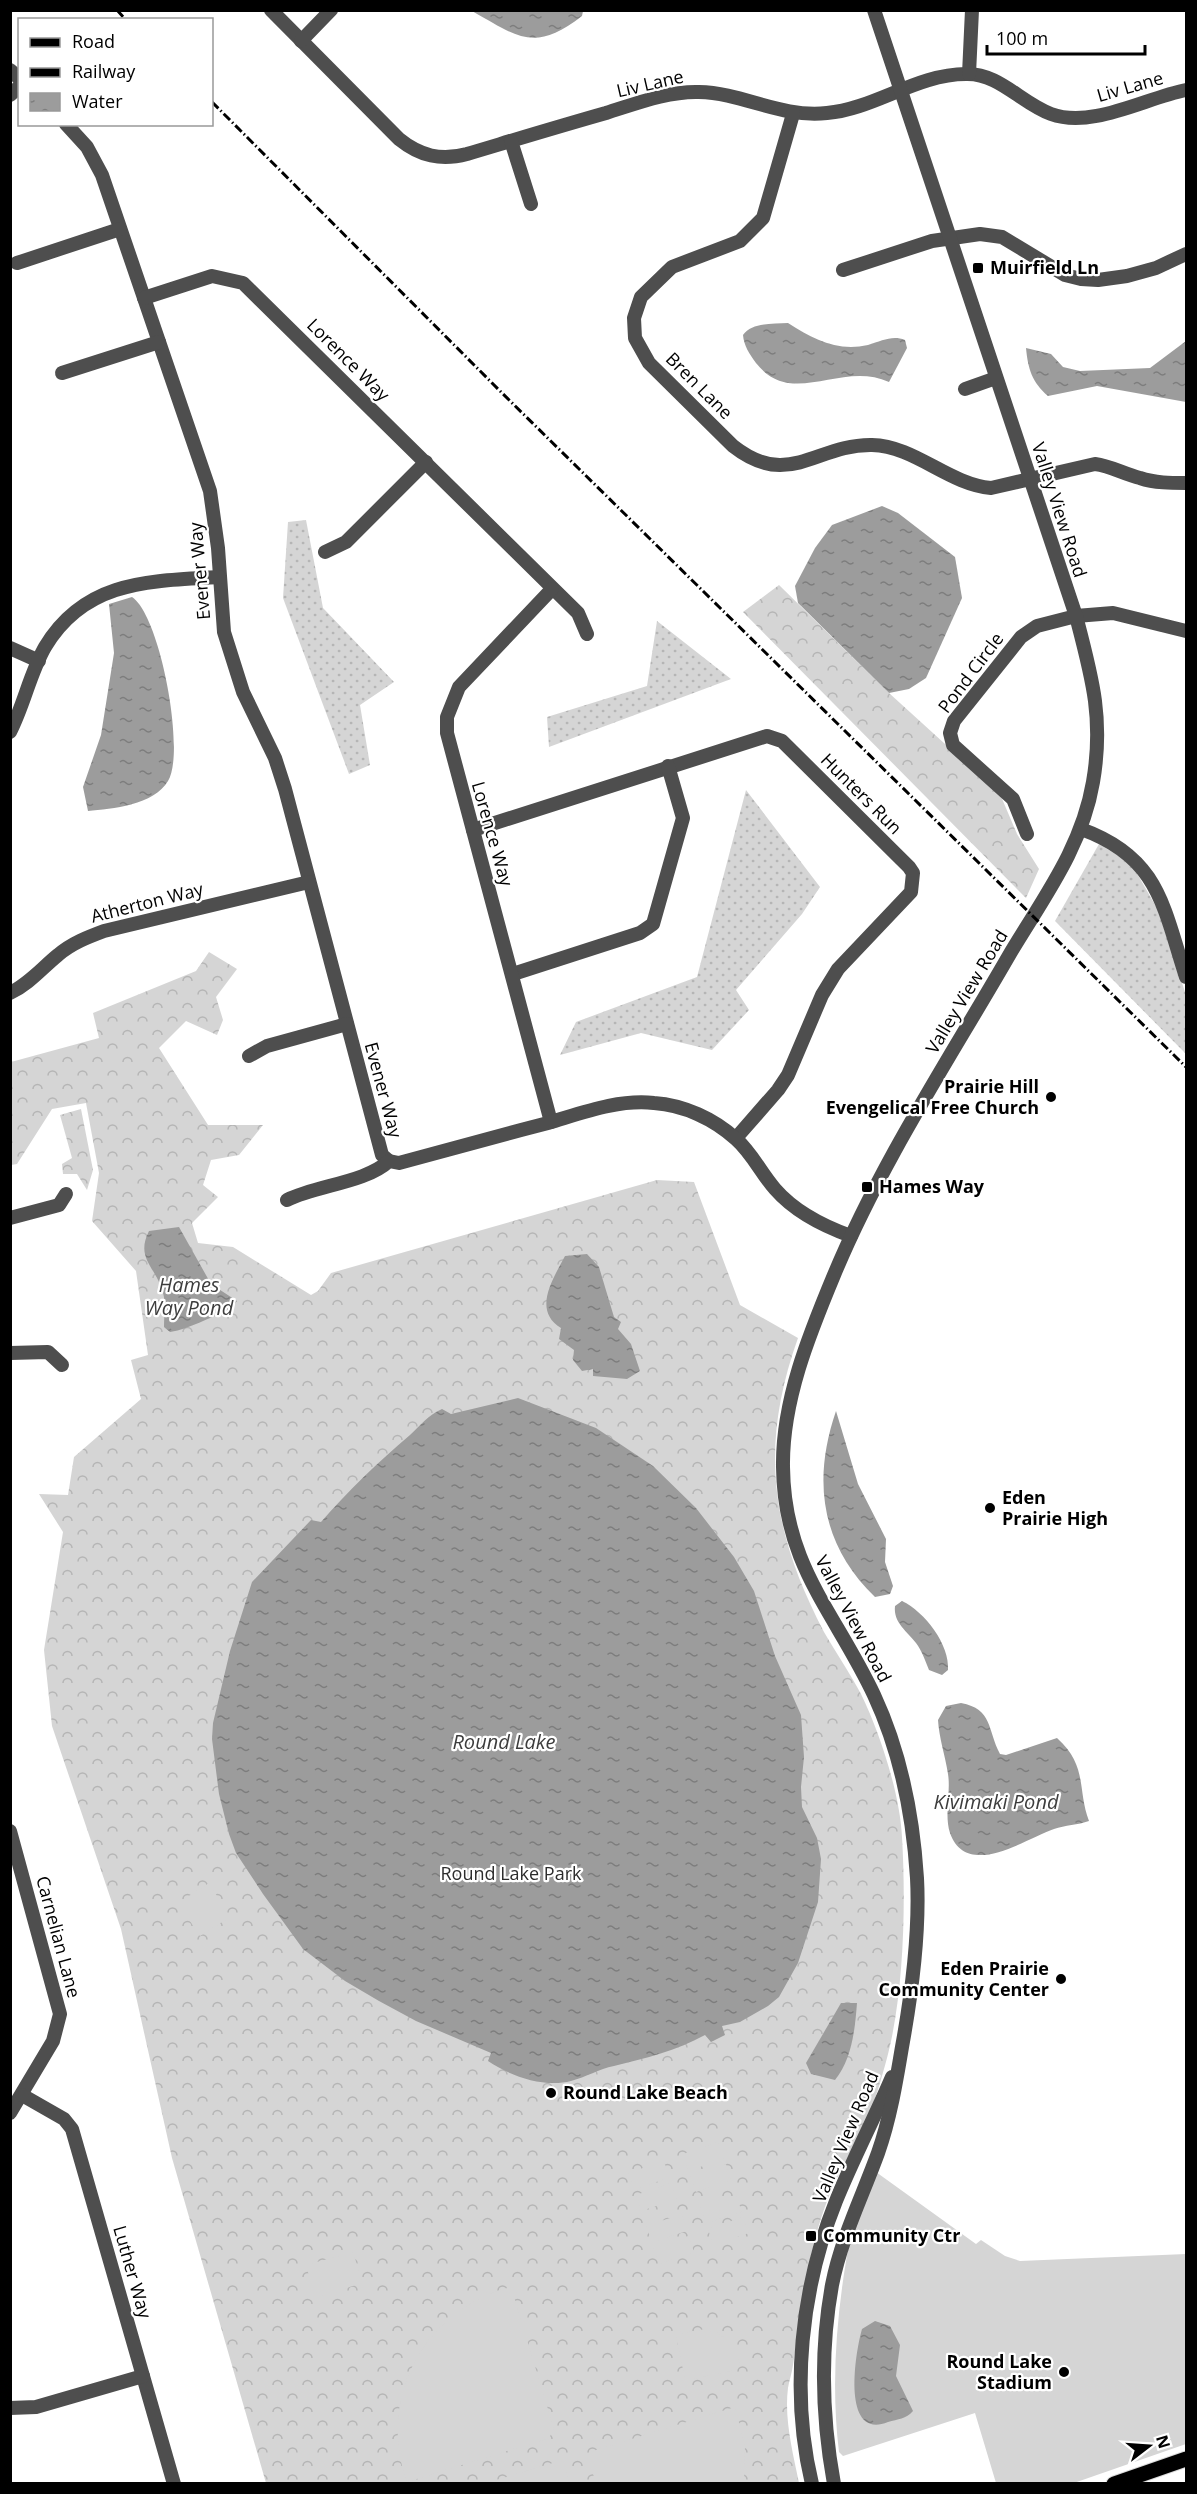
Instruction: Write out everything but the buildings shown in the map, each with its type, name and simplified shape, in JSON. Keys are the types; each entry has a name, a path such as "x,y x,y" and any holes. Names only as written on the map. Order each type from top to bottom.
{"main road":[{"path":"1114,2484 1186,2459"}],"street":[{"name":"Liv Lane","path":"271,10 410,148 438,158 453,158 652,99 697,91 736,96 767,108 793,114 829,113 852,108 901,90 950,76 969,74 989,78 1050,113 1065,118 1098,116 1186,90"},
{"path":"301,41 331,10"},
{"name":"Valley View Road","path":"834,2484 823,2388 826,2333 832,2289 843,2245 878,2152 893,2102 909,2008 917,1904 910,1809 900,1764 876,1699 857,1660 812,1587 801,1562 788,1517 783,1448 791,1396 824,1302 851,1236 879,1181 963,1032 1062,870 1081,829 1093,780 1098,712 1092,671 1076,616 874,10"},
{"path":"969,74 972,10"},
{"name":"Bren Lane","path":"793,114 763,218 740,241 685,260 672,267 641,297 634,318 635,339 641,352 733,446 763,463 786,466 871,445 906,453 974,486 991,488 1095,464 1141,479 1186,483"},
{"name":"Evener Way","path":"68,126 96,160 210,491 224,632 232,662 243,692 275,758 382,1155 389,1161"},
{"path":"511,141 531,204"},
{"path":"17,263 120,229"},
{"path":"843,270 932,241 991,234 1012,242 1065,275 1098,280 1156,268 1186,254"},
{"name":"Lorence Way","path":"144,298 212,276 243,283 578,613 587,634"},
{"path":"62,373 159,342"},
{"path":"965,389 996,378"},
{"path":"325,552 346,542 426,462"},
{"path":"10,732 45,648 72,614 110,591 131,584 219,577"},
{"name":"Lorence Way","path":"551,1122 447,733 452,701 469,675 552,589"},
{"path":"1076,616 1113,613 1186,631"},
{"name":"Pond Circle","path":"1027,834 1013,799 953,744 950,733 954,721 1021,637 1037,626 1076,616"},
{"path":"10,648 39,661"},
{"name":"Hunters Run","path":"473,830 668,766 759,738 775,737 913,873 912,892 838,969 822,995 788,1075 778,1090 736,1138"},
{"path":"513,974 640,933 653,924 683,818 668,766"},
{"path":"1081,829 1122,848 1151,880 1160,895 1186,977"},
{"name":"Atherton Way","path":"10,993 29,982 60,953 81,940 104,931 309,882"},
{"name":"Evener Way","path":"249,1056 267,1046 347,1024"},
{"path":"287,1200 305,1191 379,1170 389,1161 399,1163 608,1106 654,1102 695,1113 736,1138 774,1188 790,1204 817,1222 851,1236"},
{"path":"10,1218 59,1205 66,1194"},
{"path":"10,1353 48,1352 62,1365"},
{"name":"Carnelian Lane","path":"10,1831 60,2014 53,2042 10,2113"},
{"name":"Valley View Road","path":"812,2484 806,2445 801,2380 805,2321 811,2284 835,2203 901,2053"},
{"name":"Luther Way","path":"22,2094 64,2118 72,2129 174,2484"},
{"path":"10,2408 36,2407 143,2376"}],"green space":[{"path":"306,520 323,608 394,682 360,705 370,765 349,774 283,598 288,522"},
{"path":"779,585 889,693 1000,794 1017,834 1039,869 1026,898 743,612"},
{"path":"657,621 731,679 549,747 547,717 647,686"},
{"path":"746,790 820,887 802,914 736,990 749,1010 712,1050 641,1033 560,1055 576,1022 697,977"},
{"path":"1099,844 1131,863 1158,910 1186,995 1186,1054 1055,921"},
{"name":"Round Lake Park","path":"209,952 237,969 216,997 223,1020 217,1035 186,1021 159,1048 208,1125 263,1125 239,1155 211,1160 203,1185 218,1197 192,1223 198,1243 233,1247 311,1295 318,1291 331,1273 657,1180 694,1182 740,1305 798,1338 778,1416 775,1452 776,1488 782,1523 806,1595 824,1632 861,1694 882,1745 893,1783 900,1820 904,1891 900,1978 893,2033 887,2058 868,2118 829,2196 815,2239 806,2280 787,2400 790,2436 799,2483 266,2483 172,2158 121,1929 52,1726 44,1650 63,1532 39,1494 68,1495 74,1457 141,1399 131,1360 148,1355 136,1271 92,1221 99,1173 86,1103 52,1109 17,1164 11,1165 11,1062 99,1038 93,1013 196,971"},
{"path":"81,1109 93,1170 87,1190 77,1174 63,1174 62,1164 72,1158 60,1115"},
{"path":"209,1883 230,1917 200,1936 178,1903"},
{"path":"718,2142 724,2159 688,2171 683,2154"},
{"path":"664,2161 669,2178 634,2189 628,2173"},
{"path":"726,2164 731,2180 696,2192 690,2176"},
{"path":"876,2172 976,2244 981,2240 1005,2256 1020,2261 1186,2254 1186,2444 1071,2484 996,2483 975,2413 843,2456 839,2452 835,2403 840,2304 849,2245"},
{"path":"671,2183 677,2199 641,2211 636,2195"},
{"path":"736,2195 742,2212 706,2223 700,2207"},
{"path":"682,2214 687,2231 652,2242 646,2226"},
{"path":"743,2217 749,2233 713,2245 708,2229"},
{"path":"689,2236 694,2252 659,2264 653,2248"},
{"path":"353,2252 362,2281 359,2284 315,2298 306,2265"},
{"path":"511,2287 554,2429 549,2438 407,2482 399,2450 398,2419 404,2389 415,2361 432,2336 454,2315 481,2298"},
{"path":"710,2328 735,2345 740,2364 736,2370 685,2379 676,2337 679,2334"},
{"path":"735,2407 745,2446 744,2483 596,2483 588,2459 593,2451"},
{"path":"556,2462 565,2467 570,2483 487,2483"}],"water":[{"path":"472,11 583,11 582,16 565,27 538,38 514,34"},
{"path":"788,323 826,343 857,347 896,338 905,340 907,348 889,382 871,377 853,376 801,383 785,382 770,376 756,363 749,353 743,335 757,326"},
{"path":"1186,341 1186,402 1097,386 1048,396 1038,386 1032,375 1026,348 1051,354 1063,367 1080,371 1150,368"},
{"path":"882,506 898,513 955,557 962,598 926,678 909,689 889,693 798,603 795,586 815,548 832,525"},
{"path":"132,597 142,609 152,629 160,655 172,715 173,766 168,781 153,796 132,804 88,811 83,787 101,735 114,653 109,604"},
{"name":"Hames Way Pond","path":"179,1227 211,1284 237,1301 230,1311 170,1332 164,1327 163,1293 145,1256 144,1249 149,1231"},
{"path":"587,1254 599,1267 614,1317 621,1322 618,1329 631,1344 640,1371 627,1379 593,1376 593,1369 582,1371 573,1360 574,1350 559,1339 561,1328 552,1321 548,1312 546,1303 551,1284 565,1256"},
{"name":"Round Lake","path":"518,1398 596,1428 653,1466 696,1508 734,1557 754,1591 775,1656 801,1715 804,1757 802,1807 817,1838 821,1859 818,1902 798,1963 779,1997 740,2022 722,2026 725,2035 711,2042 705,2035 661,2054 608,2067 561,2083 539,2082 517,2076 497,2066 488,2061 491,2053 416,2021 379,2001 345,1981 303,1949 236,1853 219,1794 212,1739 213,1723 230,1651 252,1582 311,1520 321,1522 364,1477 433,1414 442,1409 451,1414"},
{"path":"836,1411 858,1484 886,1539 885,1562 893,1586 890,1594 875,1597 857,1577 843,1556 826,1511 824,1462"},
{"path":"902,1601 927,1621 940,1640 948,1660 948,1670 942,1675 929,1670 918,1646 896,1617 895,1606"},
{"name":"Kivimaki Pond","path":"961,1703 979,1710 984,1715 1000,1754 1006,1755 1057,1738 1067,1748 1078,1768 1089,1821 1054,1829 1013,1847 983,1855 969,1854 958,1847 948,1826 949,1781 938,1720 946,1706"},
{"path":"841,2003 857,2003 849,2053 835,2080 811,2074 806,2063"},
{"path":"875,2321 890,2326 900,2345 896,2376 913,2411 902,2418 873,2424 863,2419 857,2407 855,2374 862,2329"}],"railway":[{"path":"117,10 124,18"},
{"path":"213,103 503,394 1186,1067"}],"place":[{"name":"Muirfield Ln","path":"978,268"},
{"name":"Prairie Hill Evengelical Free Church","path":"1051,1097"},
{"name":"Hames Way","path":"867,1187"},
{"name":"Eden Prairie High","path":"990,1508"},
{"name":"Eden Prairie Community Center","path":"1061,1979"},
{"name":"Round Lake Beach","path":"551,2093"},
{"name":"Community Ctr","path":"811,2236"},
{"name":"Round Lake Stadium","path":"1064,2372"}]}
